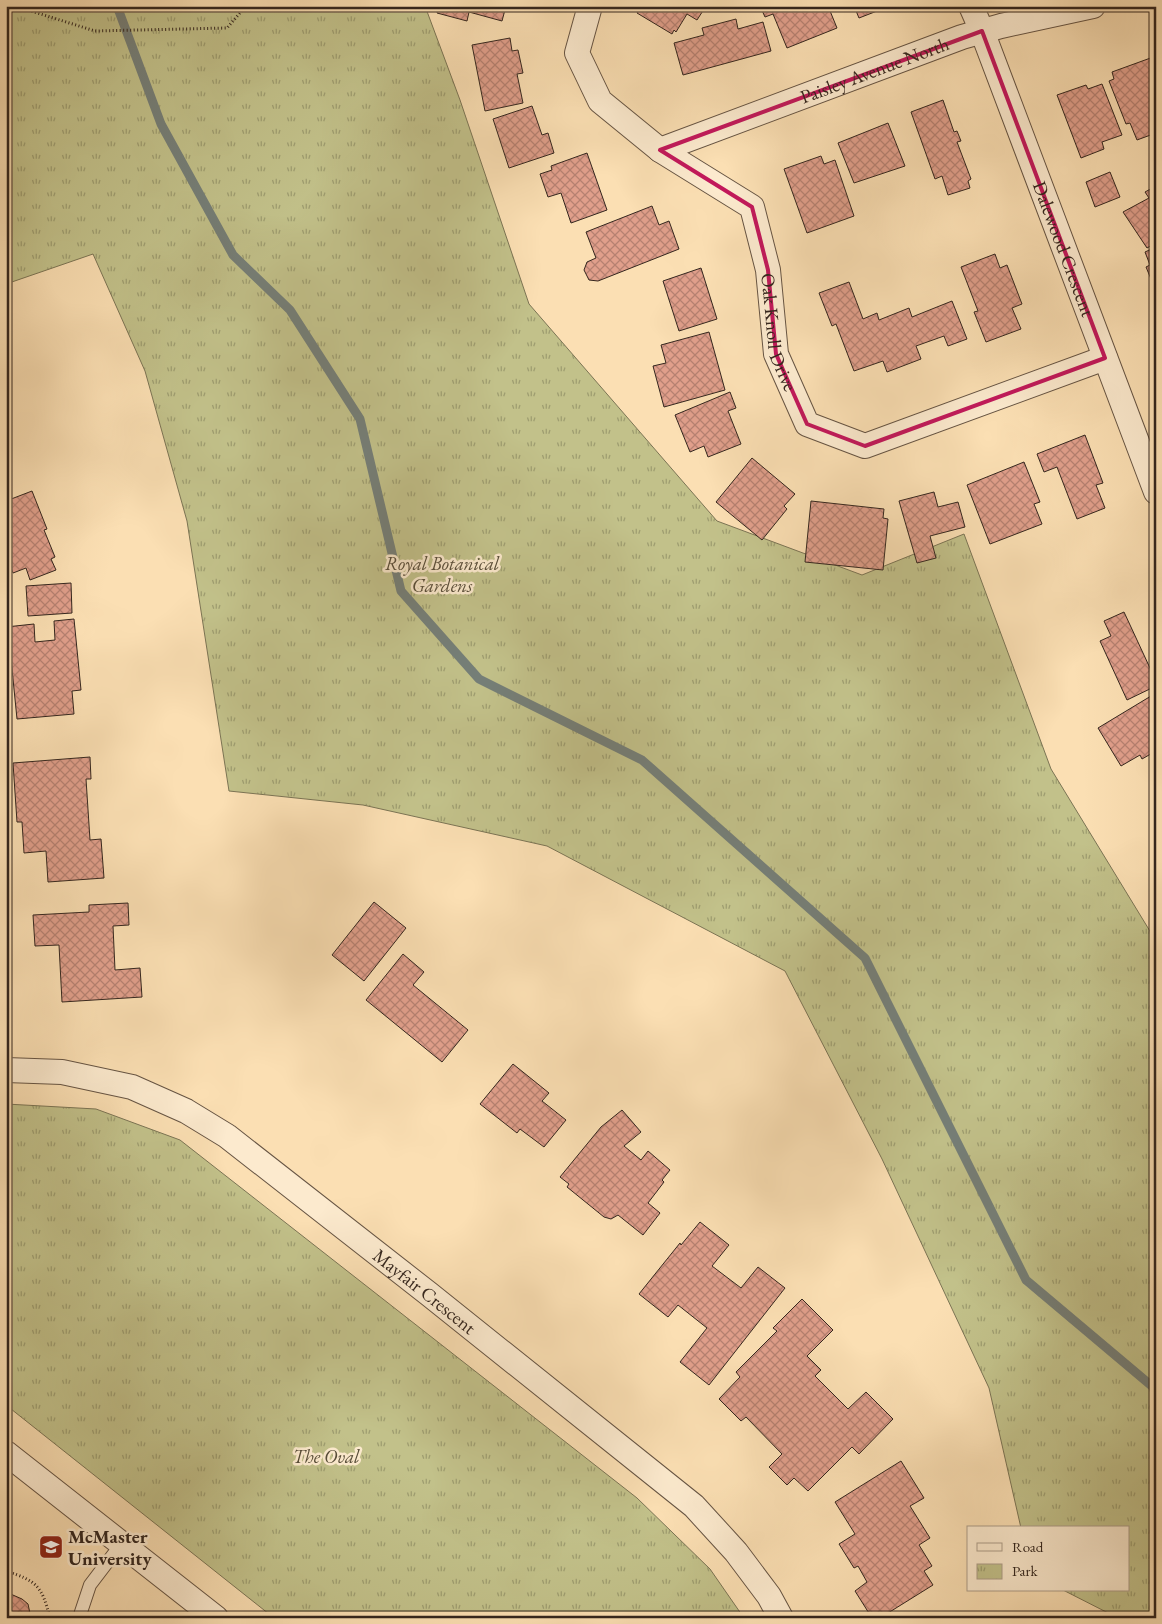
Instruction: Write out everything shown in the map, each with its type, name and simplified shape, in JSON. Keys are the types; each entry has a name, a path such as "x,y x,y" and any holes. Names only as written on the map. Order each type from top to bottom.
{"street":[{"name":"Oak Knoll Drive","path":"590,6 577,53 600,101 660,150 752,206 768,270 776,354 807,424 865,446 1106,358"},
{"name":"Dalewood Crescent","path":"971,6 1156,492"},
{"name":"Paisley Avenue North","path":"660,150 962,37 1093,6"},
{"name":"Mayfair Crescent","path":"6,1070 62,1072 132,1087 186,1111 227,1136 641,1462 694,1506 736,1552 769,1596 781,1618"},
{"path":"6,1453 216,1618"}],"lane":[{"path":"79,1618 90,1585 122,1543"}],"path":[{"path":"15,6 95,31 227,28 246,6"},
{"path":"6,1571 26,1578 37,1585 46,1600 50,1618"}],"highlighted area":[{"path":"982,31 1105,358 865,446 807,424 776,354 768,270 752,207 660,150"}],"green space":[{"name":"Royal Botanical Gardens","path":"6,6 425,6 460,100 529,304 717,521 862,575 964,534 1051,769 1156,941 1156,1618 1118,1618 1067,1592 1130,1592 1130,1526 1021,1526 989,1388 882,1159 785,971 547,846 363,805 229,791 187,521 145,371 93,254 6,284"},
{"name":"The Oval","path":"6,1104 96,1109 180,1140 637,1498 710,1569 744,1618 274,1618 6,1405"}],"building":[{"path":"439,6 506,6 502,21 469,12 467,21 437,13"},
{"path":"641,6 706,6 697,20 687,14 676,32 674,30 672,34 637,13"},
{"path":"760,6 828,6 837,28 787,48 773,14 765,17"},
{"path":"854,6 890,6 859,18"},
{"path":"736,19 738,29 763,22 771,51 683,75 674,43 704,35 702,28"},
{"path":"510,38 512,51 518,50 523,73 517,74 523,103 485,111 472,45"},
{"path":"1156,56 1156,82 1152,83 1156,92 1156,133 1137,140 1130,123 1126,124 1109,81 1114,79 1112,72"},
{"path":"1102,84 1122,135 1102,142 1104,149 1081,158 1057,95 1086,85 1088,89"},
{"path":"943,100 954,132 957,131 961,141 957,142 971,179 968,181 970,188 948,195 942,176 935,179 911,112"},
{"path":"532,106 542,135 548,133 554,153 509,168 493,119"},
{"path":"888,123 905,166 854,183 838,143"},
{"path":"587,153 607,210 571,223 561,193 548,197 540,174 552,170 551,166"},
{"path":"821,156 824,164 835,160 854,216 807,233 784,169"},
{"path":"1110,172 1120,197 1095,207 1086,182"},
{"path":"1156,186 1156,243 1147,248 1123,212 1149,198 1145,192"},
{"path":"652,206 659,225 669,221 679,249 598,281 589,280 584,270 587,262 596,258 586,232"},
{"path":"1156,247 1156,291 1146,267 1150,265 1145,252"},
{"path":"995,254 1000,268 1007,265 1022,304 1012,308 1021,329 986,342 974,312 978,311 961,267"},
{"path":"701,268 717,319 679,331 663,281"},
{"path":"849,282 863,319 877,313 879,320 909,308 912,317 952,301 967,339 948,346 944,336 916,346 921,359 887,372 883,361 854,371 836,324 832,326 819,293"},
{"path":"709,332 725,390 664,407 653,366 666,363 661,345"},
{"path":"730,392 736,408 728,411 741,444 708,457 704,446 690,452 675,415"},
{"path":"1085,435 1103,483 1096,485 1105,508 1077,519 1057,467 1044,472 1037,454"},
{"path":"752,458 795,494 784,506 787,509 762,540 716,502"},
{"path":"1024,462 1040,502 1034,504 1042,524 990,544 967,485"},
{"path":"32,491 47,529 44,530 55,557 51,559 56,570 30,580 26,568 13,573 6,555 6,501"},
{"path":"934,492 938,507 958,502 965,527 930,536 936,558 917,563 899,501"},
{"path":"811,501 884,509 883,518 888,519 883,570 805,562"},
{"path":"71,583 72,613 28,616 26,586"},
{"path":"1124,612 1156,681 1156,686 1127,700 1100,641 1111,636 1104,621"},
{"path":"74,619 81,690 72,691 74,714 17,719 11,659 6,659 6,627 34,624 35,642 55,640 54,621"},
{"path":"1151,696 1156,705 1156,751 1142,759 1140,755 1121,766 1098,728"},
{"path":"90,757 91,779 86,779 90,840 101,839 104,878 48,882 46,851 24,853 22,822 17,822 13,763"},
{"path":"374,902 406,928 364,981 332,955"},
{"path":"128,903 129,925 113,926 115,970 140,968 142,997 62,1002 59,945 35,946 33,915 89,912 89,905"},
{"path":"403,954 424,972 413,985 468,1030 442,1062 366,1000"},
{"path":"513,1064 549,1093 542,1101 566,1120 544,1147 520,1129 517,1133 480,1104"},
{"path":"622,1110 641,1132 624,1146 641,1160 648,1151 670,1170 662,1180 664,1182 648,1203 660,1213 643,1235 618,1215 611,1219 604,1217 567,1187 569,1184 560,1177 601,1127"},
{"path":"700,1222 729,1245 712,1266 741,1288 758,1267 785,1288 709,1385 680,1362 707,1328 678,1305 668,1317 639,1294 680,1243 681,1245"},
{"path":"802,1299 833,1330 807,1356 821,1370 815,1376 848,1409 866,1392 893,1419 859,1454 852,1447 808,1491 794,1478 787,1485 769,1467 782,1454 746,1417 741,1421 719,1399 740,1377 736,1372 777,1331 773,1328"},
{"path":"901,1461 924,1498 910,1506 930,1538 919,1545 932,1566 924,1571 933,1585 880,1618 872,1618 855,1591 867,1582 858,1566 854,1568 839,1544 855,1534 835,1502"},
{"path":"6,1592 22,1599 28,1604 31,1618 6,1618"}],"waterway":[{"path":"117,6 161,124 233,255 290,310 360,419 401,591 479,679 642,760 865,958 1026,1280 1153,1387 1156,1396"}],"place":[{"name":"McMaster University","path":"51,1547"}]}
